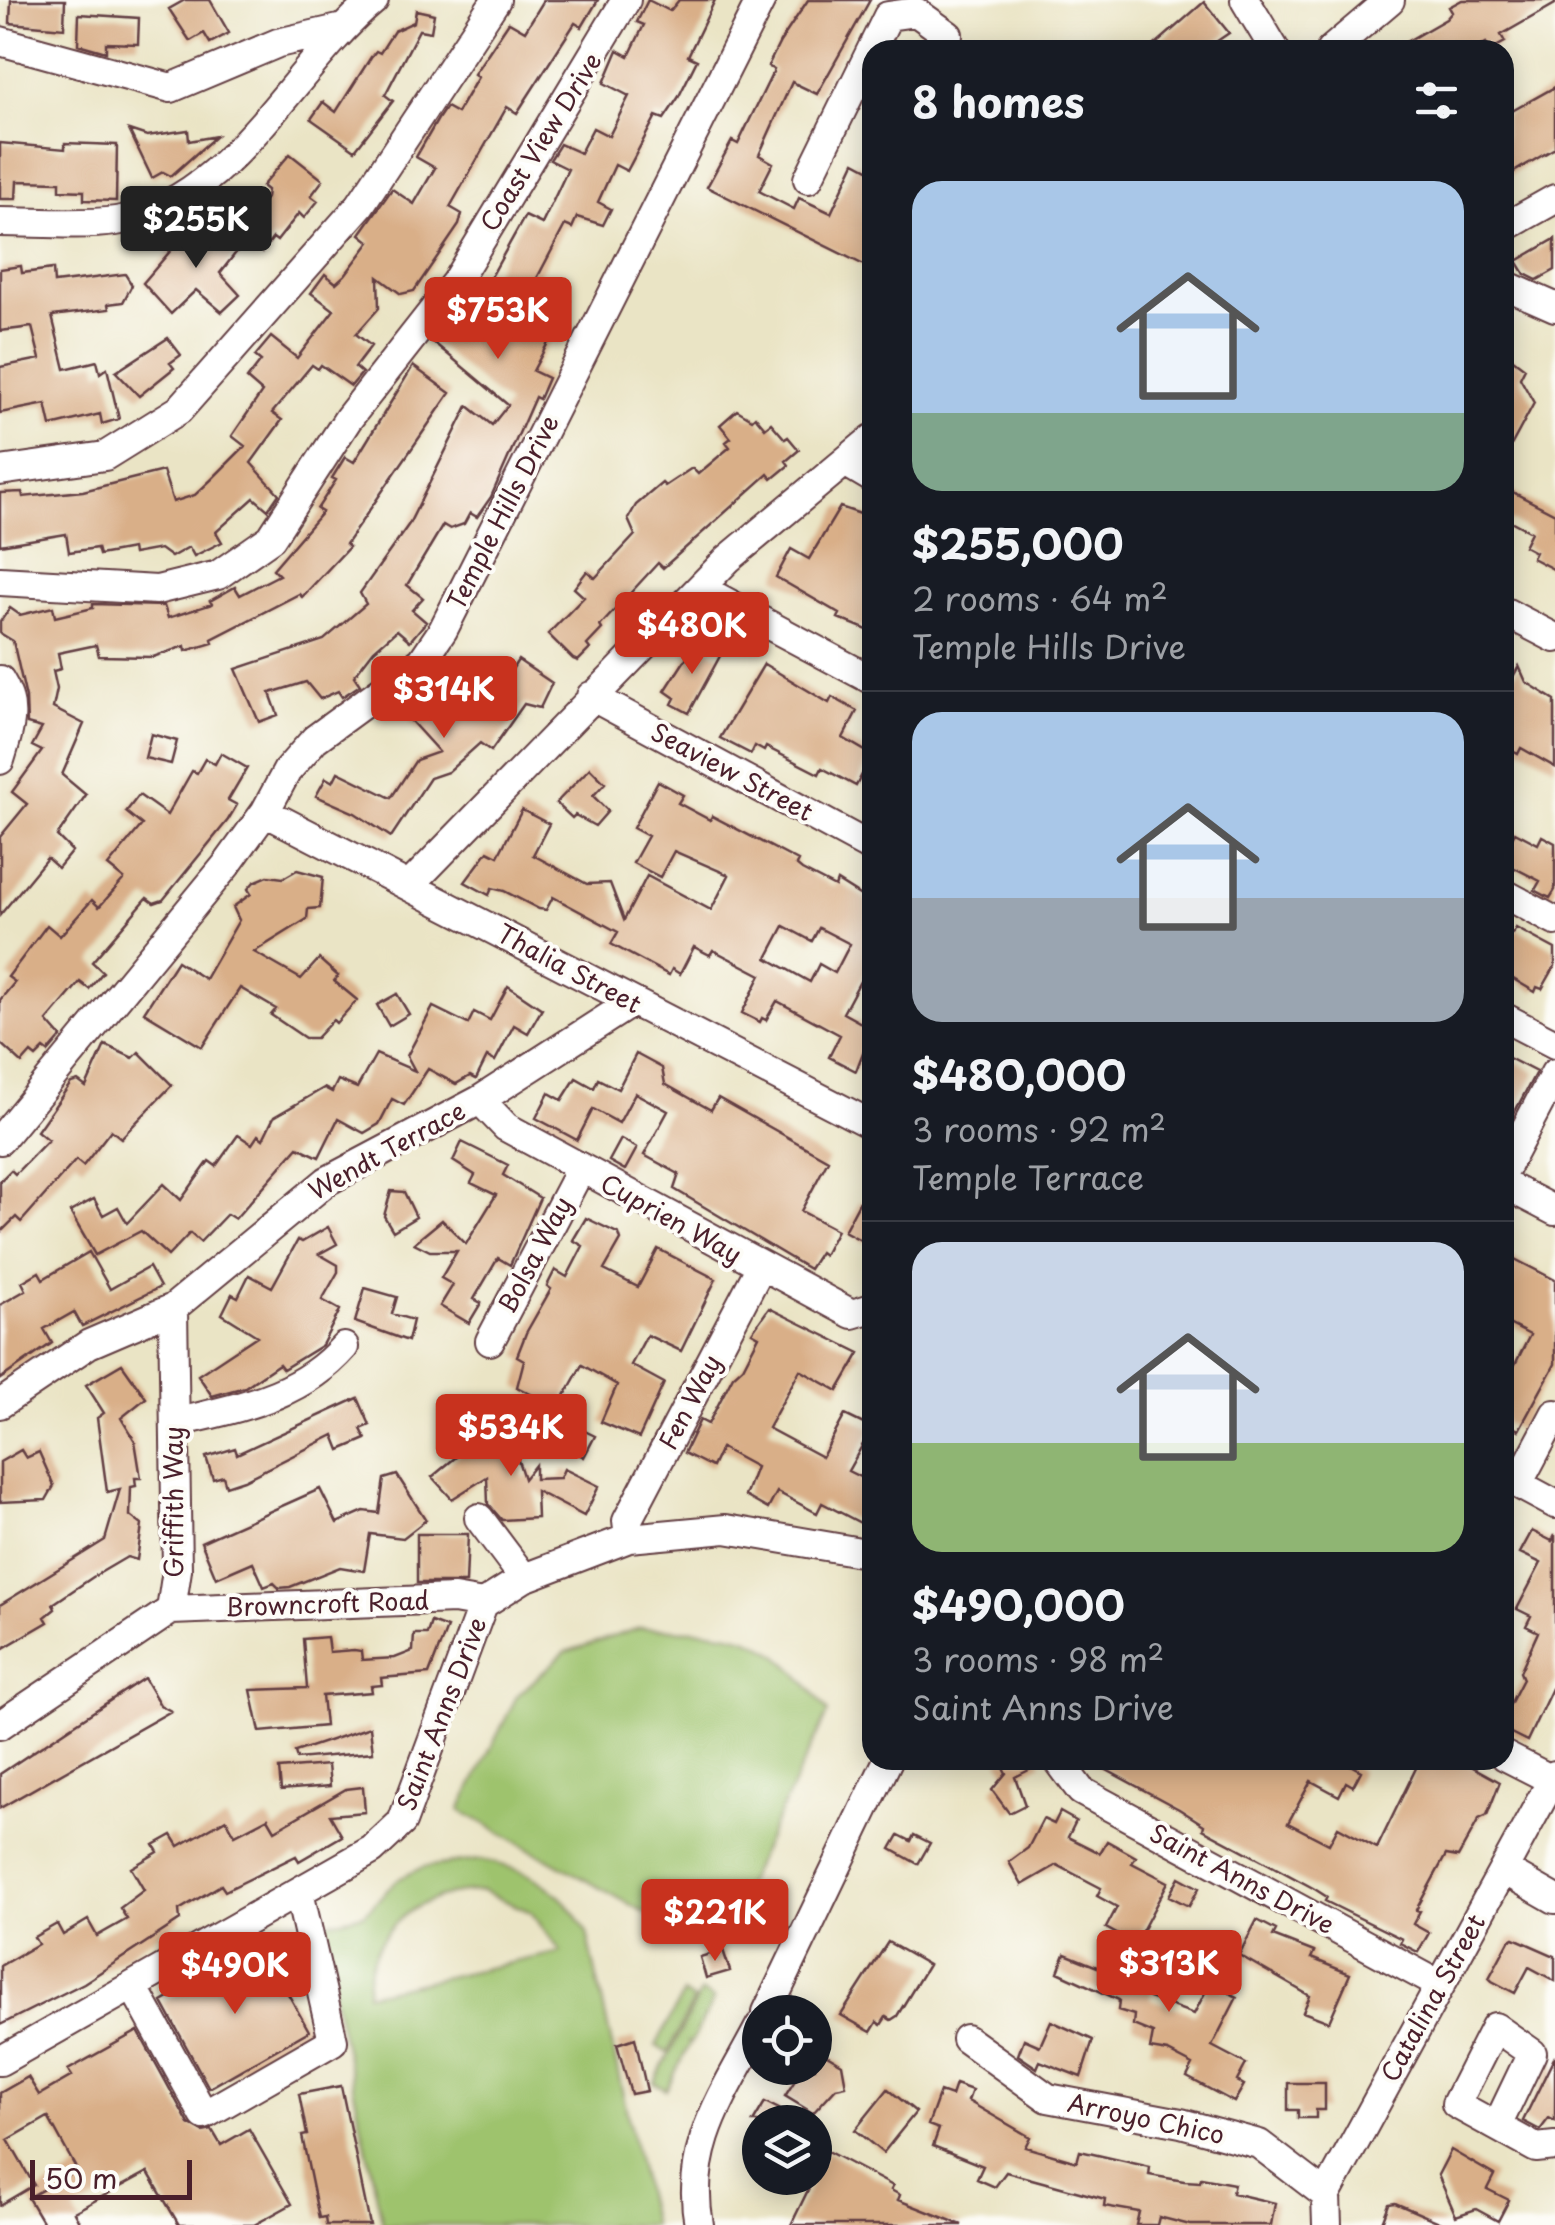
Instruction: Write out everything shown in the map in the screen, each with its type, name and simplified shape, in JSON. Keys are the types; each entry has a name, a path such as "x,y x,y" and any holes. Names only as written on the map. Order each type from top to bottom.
{"street":[{"path":"0,222 118,221 164,204 208,178 247,142 339,28 374,0"},
{"path":"0,471 105,456 180,410 360,205 496,0"},
{"name":"Coast View Drive","path":"0,581 157,590 218,575 271,538 348,419 455,283 626,0"},
{"name":"Temple Hills Drive","path":"0,1140 265,812 287,771 315,739 422,661 443,630 760,0"},
{"path":"1244,0 1269,40"},
{"path":"1343,40 1390,0"},
{"path":"876,40 888,16 916,12 948,35 947,40"},
{"path":"0,41 172,88 278,43 339,28"},
{"path":"808,179 862,69"},
{"path":"1514,222 1555,199"},
{"path":"1514,288 1555,306"},
{"path":"410,884 700,588 862,447"},
{"path":"845,462 862,472"},
{"path":"700,588 862,675"},
{"path":"1514,617 1555,638"},
{"path":"0,680 10,696 12,717 0,760"},
{"name":"Seaview Street","path":"591,696 862,843"},
{"name":"Thalia Street","path":"265,812 862,1120"},
{"path":"1514,899 1555,921"},
{"name":"Wendt Terrace","path":"0,1404 89,1344 172,1308 221,1273 296,1203 327,1181 480,1100 632,1003"},
{"path":"1514,1023 1555,1044"},
{"path":"1514,1151 1555,1074"},
{"name":"Cuprien Way","path":"480,1100 506,1127 580,1170 760,1268 852,1314 862,1311"},
{"name":"Bolsa Way","path":"490,1340 580,1170"},
{"path":"1514,1190 1555,1211"},
{"name":"Fen Way","path":"629,1538 627,1521 760,1268"},
{"name":"Griffith Way","path":"0,1725 171,1610 177,1570 172,1308"},
{"path":"175,1423 282,1394 321,1371 344,1347"},
{"path":"1514,1476 1555,1414"},
{"path":"1514,1483 1555,1504"},
{"path":"479,1518 524,1578"},
{"name":"Saint Anns Drive","path":"0,2061 372,1850 402,1822 483,1604 524,1578 629,1538 726,1529 862,1552"},
{"name":"Browncroft Road","path":"171,1610 454,1600 483,1604"},
{"path":"1514,1760 1554,1778"},
{"path":"775,1995 883,1770"},
{"name":"Saint Anns Drive","path":"1065,1770 1080,1791 1438,1984"},
{"name":"Catalina Street","path":"1327,2225 1326,2195 1554,1778"},
{"path":"1504,1870 1555,1899"},
{"path":"134,1988 204,2114 333,2040 299,1892"},
{"name":"Arroyo Chico","path":"966,2039 1048,2098 1181,2123 1259,2144 1326,2195"},
{"path":"699,2225 692,2189 698,2149 742,2062"},
{"path":"1496,2126 1536,2148 1555,2146"}],"green space":[{"path":"640,1628 727,1633 748,1639 786,1663 828,1712 714,1951 460,1810 517,1696 565,1652"},
{"path":"479,1860 513,1869 542,1883 578,1918 587,1933 652,2225 383,2225 318,1924 364,1914 397,1880 423,1867","holes":["482,1891 531,1912 561,1952 367,1994 376,1950 387,1933 419,1906 460,1892"]},
{"path":"701,1992 714,1999 691,2043 687,2041 690,2044 666,2090 654,2083"},
{"path":"683,1994 694,2000 668,2052 656,2046"}],"building":[{"path":"11,0 65,0 64,28 10,23"},
{"path":"185,0 210,0 229,33 210,43 204,33 190,41 169,9"},
{"path":"544,0 598,0 582,27 575,23 517,113 507,107 450,207 462,214 459,225 414,291 401,294 378,277 379,308 356,334 371,346 355,367 362,373 351,386 321,365 318,369 312,365 272,413 282,420 251,463 279,494 268,510 254,498 216,532 222,542 194,556 189,547 171,557 160,549 133,554 132,549 99,555 97,548 69,552 66,534 0,545 0,493 22,492 23,497 83,491 163,471 173,502 195,495 245,446 232,436 262,392 247,379 261,361 255,356 271,337 297,358 334,310 311,293 325,274 336,283 345,275 370,242 360,234 392,189 414,204 435,168 416,157 438,119 446,107 457,113 478,77 474,74 509,22 525,31"},
{"path":"648,0 670,11 679,0 715,0 688,56 697,60 678,98 664,119 656,116 627,171 615,165 598,202 611,209 603,225 577,217 572,228 565,225 534,284 570,301 533,371 548,378 539,399 535,397 491,497 477,517 470,513 464,524 450,529 443,525 407,585 423,598 412,610 426,622 410,641 397,630 374,650 354,676 360,685 342,697 338,691 320,699 306,682 270,693 278,715 259,722 236,669 324,640 366,604 360,593 409,524 468,406 492,425 508,405 432,341 442,328 451,334 464,307 472,311 525,216 542,224 568,169 550,160 560,144 580,153 593,128 609,136 629,96 604,83 618,50 629,56 644,25 637,22"},
{"path":"808,0 870,0 817,94 792,82 759,155 773,163 759,191 794,209 799,198 831,213 855,162 862,166 862,264 707,187 732,141 738,144 774,70 768,66"},
{"path":"1462,0 1555,0 1555,4 1501,35 1504,40 1409,40 1446,19 1452,12 1449,7"},
{"path":"1204,2 1229,33 1219,40 1160,40"},
{"path":"416,10 434,14 431,32 419,30 385,95 393,101 355,150 311,119 323,102 336,112 371,57 376,51 380,53 394,31 414,22"},
{"path":"79,14 139,18 138,44 106,43 106,52 78,44"},
{"path":"1555,87 1555,148 1514,172 1514,110"},
{"path":"129,130 147,136 188,130 189,141 216,136 171,176 163,172 152,178"},
{"path":"0,143 65,149 65,143 117,145 116,201 84,200 84,191 60,190 60,182 17,181 16,199 0,199"},
{"path":"290,154 323,180 311,196 318,201 304,218 299,213 277,241 273,238 262,252 255,250 237,236 266,198 267,190 262,186"},
{"path":"212,221 242,245 220,273 240,295 222,312 196,290 171,314 143,283 184,235 193,245"},
{"path":"1555,239 1555,270 1537,280 1525,274 1517,261"},
{"path":"21,266 22,273 53,269 54,283 125,274 132,285 123,302 108,304 109,309 52,316 65,369 97,361 100,373 107,368 119,419 102,424 100,414 51,426 46,404 0,413 0,367 40,359 32,327 0,331 0,269"},
{"path":"168,338 181,355 170,363 174,368 139,396 116,372"},
{"path":"1514,360 1525,368 1520,378 1534,403 1514,440"},
{"path":"413,366 450,393 346,544 349,547 302,597 299,594 212,639 213,643 186,651 185,646 153,657 99,656 96,645 58,653 61,669 53,671 57,689 53,708 84,724 62,775 86,795 57,836 72,851 58,868 47,858 0,915 0,837 27,804 12,792 42,751 32,746 42,728 27,724 26,698 13,641 0,633 0,622 10,608 20,615 53,607 55,617 93,608 93,604 164,606 168,618 212,604 210,601 235,587 240,595 279,575 273,569 322,512 317,509 345,457 354,462"},
{"path":"737,410 752,419 755,416 765,428 771,423 799,450 786,461 789,465 772,479 768,474 663,568 658,563 600,626 602,629 587,645 590,649 578,661 573,659 548,634 584,597 574,588 587,571 595,578 635,535 628,519 636,505 662,483 665,486 692,468 698,474 730,447 726,442 731,438 720,425"},
{"path":"1514,493 1555,514 1555,570 1532,558 1535,552 1524,546 1531,532 1514,523"},
{"path":"840,507 862,515 862,628 838,618 840,614 776,577 791,549 809,559"},
{"path":"696,643 720,656 689,713 672,704 675,698 665,691"},
{"path":"518,660 552,683 540,708 524,704 491,751 480,743 448,772 430,778 391,837 355,813 316,796 326,778 333,782 338,772 391,798 416,760 439,752 410,720 420,708 417,705 448,682 459,694 474,672 501,687"},
{"path":"764,664 829,703 832,697 857,711 843,738 862,749 862,774 856,786 822,768 819,774 766,747 764,751 755,746 751,754 720,738"},
{"path":"1519,666 1526,682 1555,700 1555,767 1521,748 1518,754 1514,752 1514,675"},
{"path":"151,734 177,741 171,764 145,758"},
{"path":"221,753 247,768 228,800 237,805 228,820 163,900 154,903 147,898 92,962 103,972 89,989 80,982 47,1021 61,1037 48,1052 44,1049 36,1057 31,1053 22,1063 0,1043 0,1000 15,982 8,977 47,925 60,936 92,900 99,907 124,879 108,866 142,825 126,812 139,795 167,815 192,771 197,773 205,759 215,764"},
{"path":"590,768 605,783 593,796 608,811 595,826 575,815 572,818 556,803"},
{"path":"658,781 683,795 678,803 710,820 712,816 798,861 796,865 802,870 835,887 837,881 862,897 862,977 843,1013 862,1023 862,1055 856,1071 829,1057 840,1035 777,1001 766,1020 762,1018 760,1022 742,1013 761,975 713,950 710,955 694,947 680,974 672,969 669,975 611,944 618,932 553,897 546,910 539,909 504,891 492,888 489,895 465,882 488,851 498,856 522,810 549,824 533,855 587,884 610,883 624,920 647,876 711,910 729,875 674,851 660,877 633,863 648,836 633,828","holes":["784,926 812,941 819,928 850,944 835,973 819,964 810,982 767,958"]},
{"path":"1514,834 1538,844 1542,836 1555,843 1555,890 1550,898 1535,890 1540,881 1514,868"},
{"path":"297,870 323,877 320,908 308,909 307,919 254,952 301,979 319,959 338,976 334,981 357,1000 336,1023 333,1020 316,1038 305,1038 271,1015 276,1009 240,988 202,1047 144,1012 177,961 205,979 239,920 233,907 251,894 248,889 254,882 268,876 283,878"},
{"path":"1516,928 1555,949 1555,966 1542,989 1537,987 1535,992 1514,979"},
{"path":"508,986 542,1009 528,1033 514,1025 495,1061 487,1057 476,1079 470,1076 456,1084 428,1069 404,1105 392,1099 379,1124 364,1133 338,1119 319,1157 298,1147 235,1219 227,1214 200,1242 190,1233 168,1256 141,1231 95,1255 70,1212 94,1199 103,1215 118,1207 127,1223 164,1184 181,1200 209,1161 216,1166 238,1135 252,1144 258,1135 263,1139 274,1117 324,1088 332,1092 338,1080 357,1088 376,1054 415,1071 407,1056 433,1007 468,1024 474,1012 490,1020"},
{"path":"397,994 409,1014 389,1026 377,1005"},
{"path":"105,1045 133,1058 139,1052 172,1085 121,1138 111,1130 83,1166 76,1160 21,1222 16,1217 0,1233 0,1181 11,1170 15,1174 48,1140 37,1131 71,1083 78,1081 86,1087"},
{"path":"636,1054 662,1068 665,1084 711,1110 718,1098 828,1160 801,1211 837,1230 824,1255 820,1252 809,1269 674,1189 679,1174 644,1155 668,1111 635,1093 619,1123 593,1109 577,1140 536,1118 549,1093 562,1100 576,1078 594,1088 598,1079 618,1089"},
{"path":"1514,1061 1536,1072 1514,1113"},
{"path":"621,1139 637,1148 625,1170 609,1161"},
{"path":"462,1142 508,1165 503,1175 540,1198 510,1265 498,1258 474,1299 481,1303 469,1323 440,1306 453,1285 441,1278 457,1251 430,1251 414,1243 442,1220 466,1244 496,1195 471,1183 475,1175 453,1161"},
{"path":"391,1191 404,1192 416,1217 393,1231 384,1216"},
{"path":"860,1201 862,1202 862,1241 844,1231"},
{"path":"586,1218 619,1234 621,1240 604,1270 638,1287 658,1249 716,1279 681,1351 647,1335 631,1365 664,1383 639,1438 601,1422 617,1385 582,1365 558,1408 517,1387 524,1360 517,1356 526,1333 551,1289 547,1286 555,1270 567,1277 583,1246 573,1240"},
{"path":"328,1227 337,1244 319,1254 338,1265 338,1272 322,1300 340,1310 322,1345 283,1369 279,1364 245,1387 212,1396 198,1375 257,1336 222,1314 232,1294 238,1297 249,1275 272,1287 298,1240 302,1242"},
{"path":"89,1252 110,1289 149,1267 160,1287 82,1326 74,1312 44,1329 52,1343 0,1379 0,1305 26,1290 22,1282 39,1272 43,1279"},
{"path":"1514,1259 1555,1280 1555,1364 1519,1430 1514,1428 1514,1366 1530,1335 1514,1327"},
{"path":"365,1288 397,1297 392,1314 413,1320 408,1341 355,1322"},
{"path":"769,1308 860,1353 838,1391 800,1370 768,1428 822,1457 845,1415 862,1423 862,1446 848,1471 862,1478 862,1524 822,1503 817,1513 777,1492 768,1509 745,1496 756,1467 721,1448 712,1467 684,1453 700,1420 708,1424 733,1376 743,1367 759,1336 752,1332"},
{"path":"122,1364 146,1398 121,1418 135,1441 141,1478 135,1478 136,1486 131,1487 130,1516 142,1525 137,1560 127,1557 93,1577 53,1604 55,1609 45,1617 48,1622 0,1650 0,1605 105,1540 120,1489 107,1492 97,1418 104,1413 86,1385"},
{"path":"358,1398 370,1425 361,1429 366,1439 340,1450 334,1435 244,1480 226,1486 223,1476 213,1479 206,1457 235,1448 237,1454"},
{"path":"558,1418 595,1436 584,1457 548,1438"},
{"path":"506,1423 524,1479 535,1465 535,1479 560,1478 564,1469 599,1486 584,1516 536,1491 537,1518 502,1520 488,1504 487,1477 452,1499 432,1477 479,1438 477,1433"},
{"path":"21,1450 26,1458 39,1452 54,1486 46,1500 0,1502 0,1462"},
{"path":"397,1475 426,1520 403,1538 370,1534 364,1571 340,1567 290,1587 279,1588 274,1583 264,1587 253,1562 216,1578 201,1542 320,1489 337,1523 364,1511 379,1513 384,1479"},
{"path":"1532,1531 1552,1541 1555,1535 1555,1682 1527,1741 1514,1734 1514,1696 1538,1632 1526,1626 1531,1616 1517,1609 1541,1563 1520,1553"},
{"path":"417,1534 468,1534 466,1583 417,1583"},
{"path":"431,1622 447,1628 429,1674 381,1678 382,1685 371,1686 372,1692 322,1696 325,1726 260,1732 251,1690 307,1688 303,1639 327,1637 329,1652 361,1651 362,1660 395,1658 413,1651 414,1634 427,1634"},
{"path":"144,1678 160,1705 171,1711 0,1808 0,1774"},
{"path":"370,1727 373,1752 297,1759 295,1752"},
{"path":"328,1765 330,1786 281,1790 279,1769"},
{"path":"1004,1770 1029,1770 1015,1777 1025,1805 1009,1813 992,1790"},
{"path":"1107,1770 1359,1770 1353,1786 1346,1782 1339,1796 1311,1781 1288,1823 1329,1844 1338,1827 1377,1848 1415,1770 1478,1770 1500,1782 1487,1815 1479,1819 1458,1857 1446,1855 1416,1910 1420,1911 1413,1924 1429,1933 1418,1952 1400,1943 1402,1939 1325,1901 1327,1897 1313,1888 1203,1829 1204,1825"},
{"path":"363,1787 365,1812 330,1815 342,1836 299,1861 296,1856 225,1891 221,1885 179,1910 180,1920 84,1983 0,2025 0,1966 38,1944 34,1937 57,1924 63,1935 88,1920 97,1936 127,1919 120,1908 144,1890 131,1868 158,1852 154,1845 172,1835 179,1846 226,1819 235,1835 268,1818 275,1830 346,1789"},
{"path":"1060,1812 1076,1821 1068,1837 1100,1853 1107,1841 1136,1857 1132,1863 1168,1882 1135,1944 1106,1928 1117,1907 1097,1896 1101,1888 1057,1865 1022,1885 1009,1862 1028,1848 1043,1819 1054,1824"},
{"path":"899,1835 911,1841 914,1835 930,1843 918,1864 891,1849"},
{"path":"1179,1877 1199,1888 1189,1906 1169,1896"},
{"path":"1257,1920 1276,1930 1273,1936 1314,1952 1311,1958 1350,1974 1329,2022 1303,2012 1310,1996 1239,1955"},
{"path":"1145,1936 1174,1952 1149,1998 1194,2014 1210,1983 1237,1997 1212,2046 1246,2064 1237,2081 1244,2085 1234,2102 1187,2077 1193,2065 1168,2052 1150,2049 1153,2033 1133,2025 1134,2015 1118,2010 1119,2000 1058,1972 1065,1954 1122,1977"},
{"path":"1514,1938 1555,1956 1555,1981 1529,1967 1515,1993 1489,1978"},
{"path":"888,1942 928,1965 897,2016 891,2020 886,2017 881,2025 877,2022 871,2032 841,2015"},
{"path":"261,1946 309,2031 209,2088 162,2002"},
{"path":"723,1950 730,1971 706,1978 700,1957"},
{"path":"1051,2021 1093,2040 1081,2077 1040,2061 1037,2068 1018,2055 1024,2039 1040,2046"},
{"path":"138,2031 189,2124 203,2132 212,2130 221,2145 249,2129 292,2204 254,2225 179,2225 148,2172 74,2212 81,2225 44,2225 28,2198 77,2170 48,2117 8,2140 34,2185 0,2205 0,2093 28,2077 39,2095 72,2076 68,2070"},
{"path":"635,2038 647,2091 631,2094 617,2044"},
{"path":"1555,2056 1555,2121 1549,2118 1540,2130 1523,2121"},
{"path":"832,2058 842,2064 846,2086 836,2088 820,2105 800,2105 785,2096 792,2085 832,2085"},
{"path":"1288,2083 1325,2083 1325,2110 1316,2110 1316,2118 1298,2118 1298,2110 1288,2110"},
{"path":"955,2084 972,2090 968,2101 1030,2137 1025,2147 1077,2162 1080,2151 1150,2167 1149,2175 1234,2184 1232,2193 1275,2203 1271,2225 1190,2225 1159,2217 1157,2225 1136,2225 1139,2212 1104,2206 1105,2199 1006,2172 995,2187 977,2179 983,2166 933,2146 939,2129 928,2125 940,2092 951,2096"},
{"path":"341,2086 370,2225 326,2225 325,2217 319,2218 302,2136 307,2135 299,2094"},
{"path":"888,2089 916,2112 883,2153 855,2130"},
{"path":"1451,2150 1494,2175 1487,2189 1509,2200 1498,2221 1476,2209 1456,2216 1438,2175"},
{"path":"832,2154 893,2186 891,2190 900,2195 898,2200 962,2225 791,2225 806,2195 832,2195"},
{"path":"1395,2203 1444,2225 1381,2225 1389,2204"}]}
